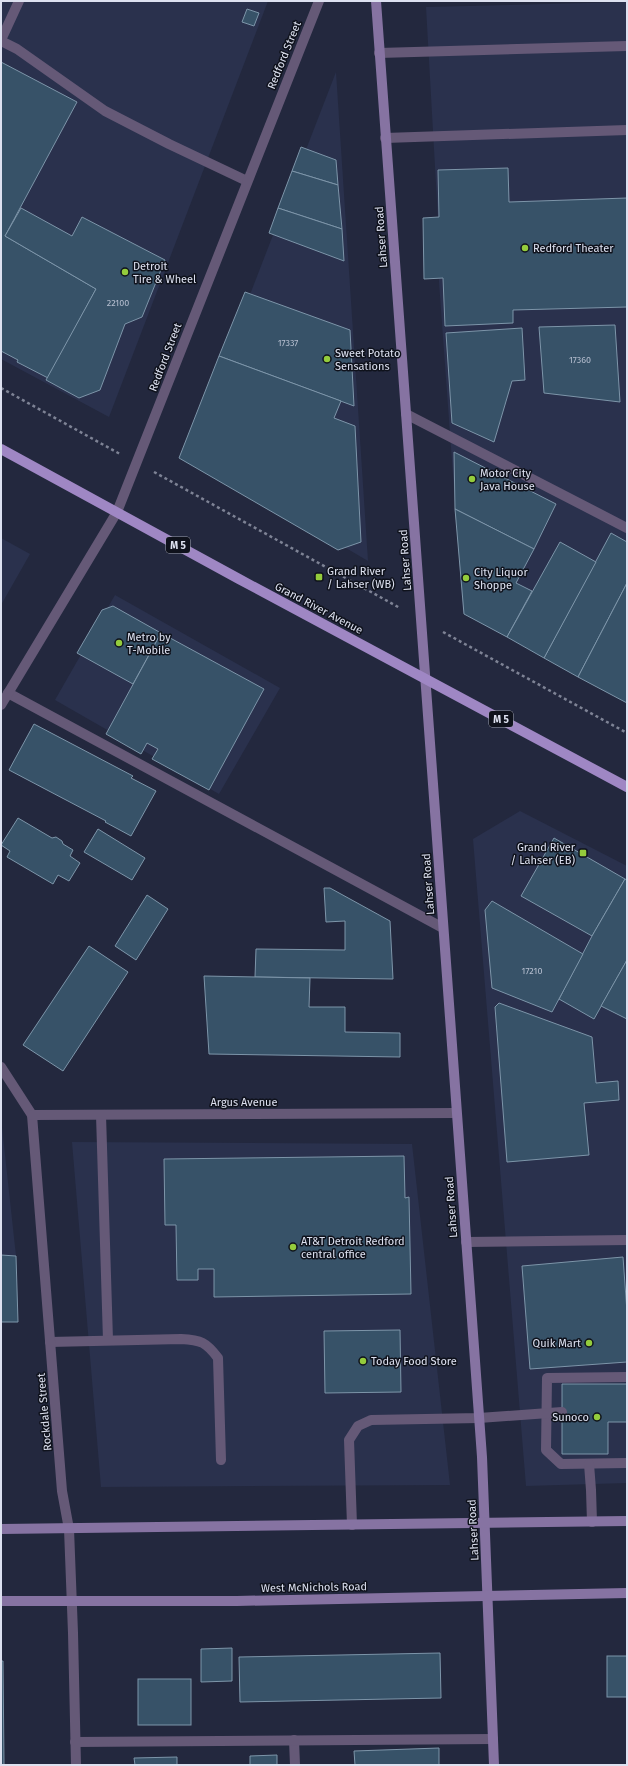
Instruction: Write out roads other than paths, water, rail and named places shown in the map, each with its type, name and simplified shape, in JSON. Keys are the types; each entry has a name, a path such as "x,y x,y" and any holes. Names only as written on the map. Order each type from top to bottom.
{"main road":[{"name":"Lahser Road","path":"376,1 479,1418 488,1596 494,1765"},
{"name":"Grand River Avenue","path":"1,449 627,786"},
{"path":"1,1529 627,1521"},
{"name":"West McNichols Road","path":"1,1601 237,1600 627,1593"}],"street":[{"path":"19,1 1,41 17,49 105,111 169,144 247,181"},
{"name":"Redford Street","path":"1,705 117,512 318,1"},
{"path":"379,53 627,46"},
{"path":"385,138 627,130"},
{"path":"406,414 627,528"},
{"path":"8,694 444,928"},
{"name":"Rockdale Street","path":"1,1067 4,1078 32,1114 62,1490 69,1529 76,1765"},
{"name":"Argus Avenue","path":"32,1114 456,1113"},
{"path":"101,1114 108,1340"},
{"path":"466,1242 627,1240"},
{"path":"50,1342 181,1339 195,1340 208,1345 218,1358 221,1460"},
{"path":"627,1376 547,1378 546,1450 561,1464 627,1463"},
{"path":"352,1525 349,1440 358,1426 371,1420 479,1418 562,1412"},
{"path":"588,1464 591,1490 592,1522"},
{"path":"75,1742 493,1739"},
{"path":"294,1740 295,1765"}],"place":[{"name":"Redford Theater","path":"525,248"},
{"name":"Detroit Tire & Wheel","path":"125,272"},
{"name":"Sweet Potato Sensations","path":"327,359"},
{"name":"Motor City Java House","path":"472,479"},
{"name":"Grand River / Lahser (WB)","path":"319,577"},
{"name":"City Liquor Shoppe","path":"466,578"},
{"name":"Metro by T-Mobile","path":"119,643"},
{"name":"Grand River / Lahser (EB)","path":"583,853"},
{"name":"AT&T Detroit Redford central office","path":"293,1247"},
{"name":"Quik Mart","path":"589,1343"},
{"name":"Today Food Store","path":"363,1361"},
{"name":"Sunoco","path":"597,1417"}]}
